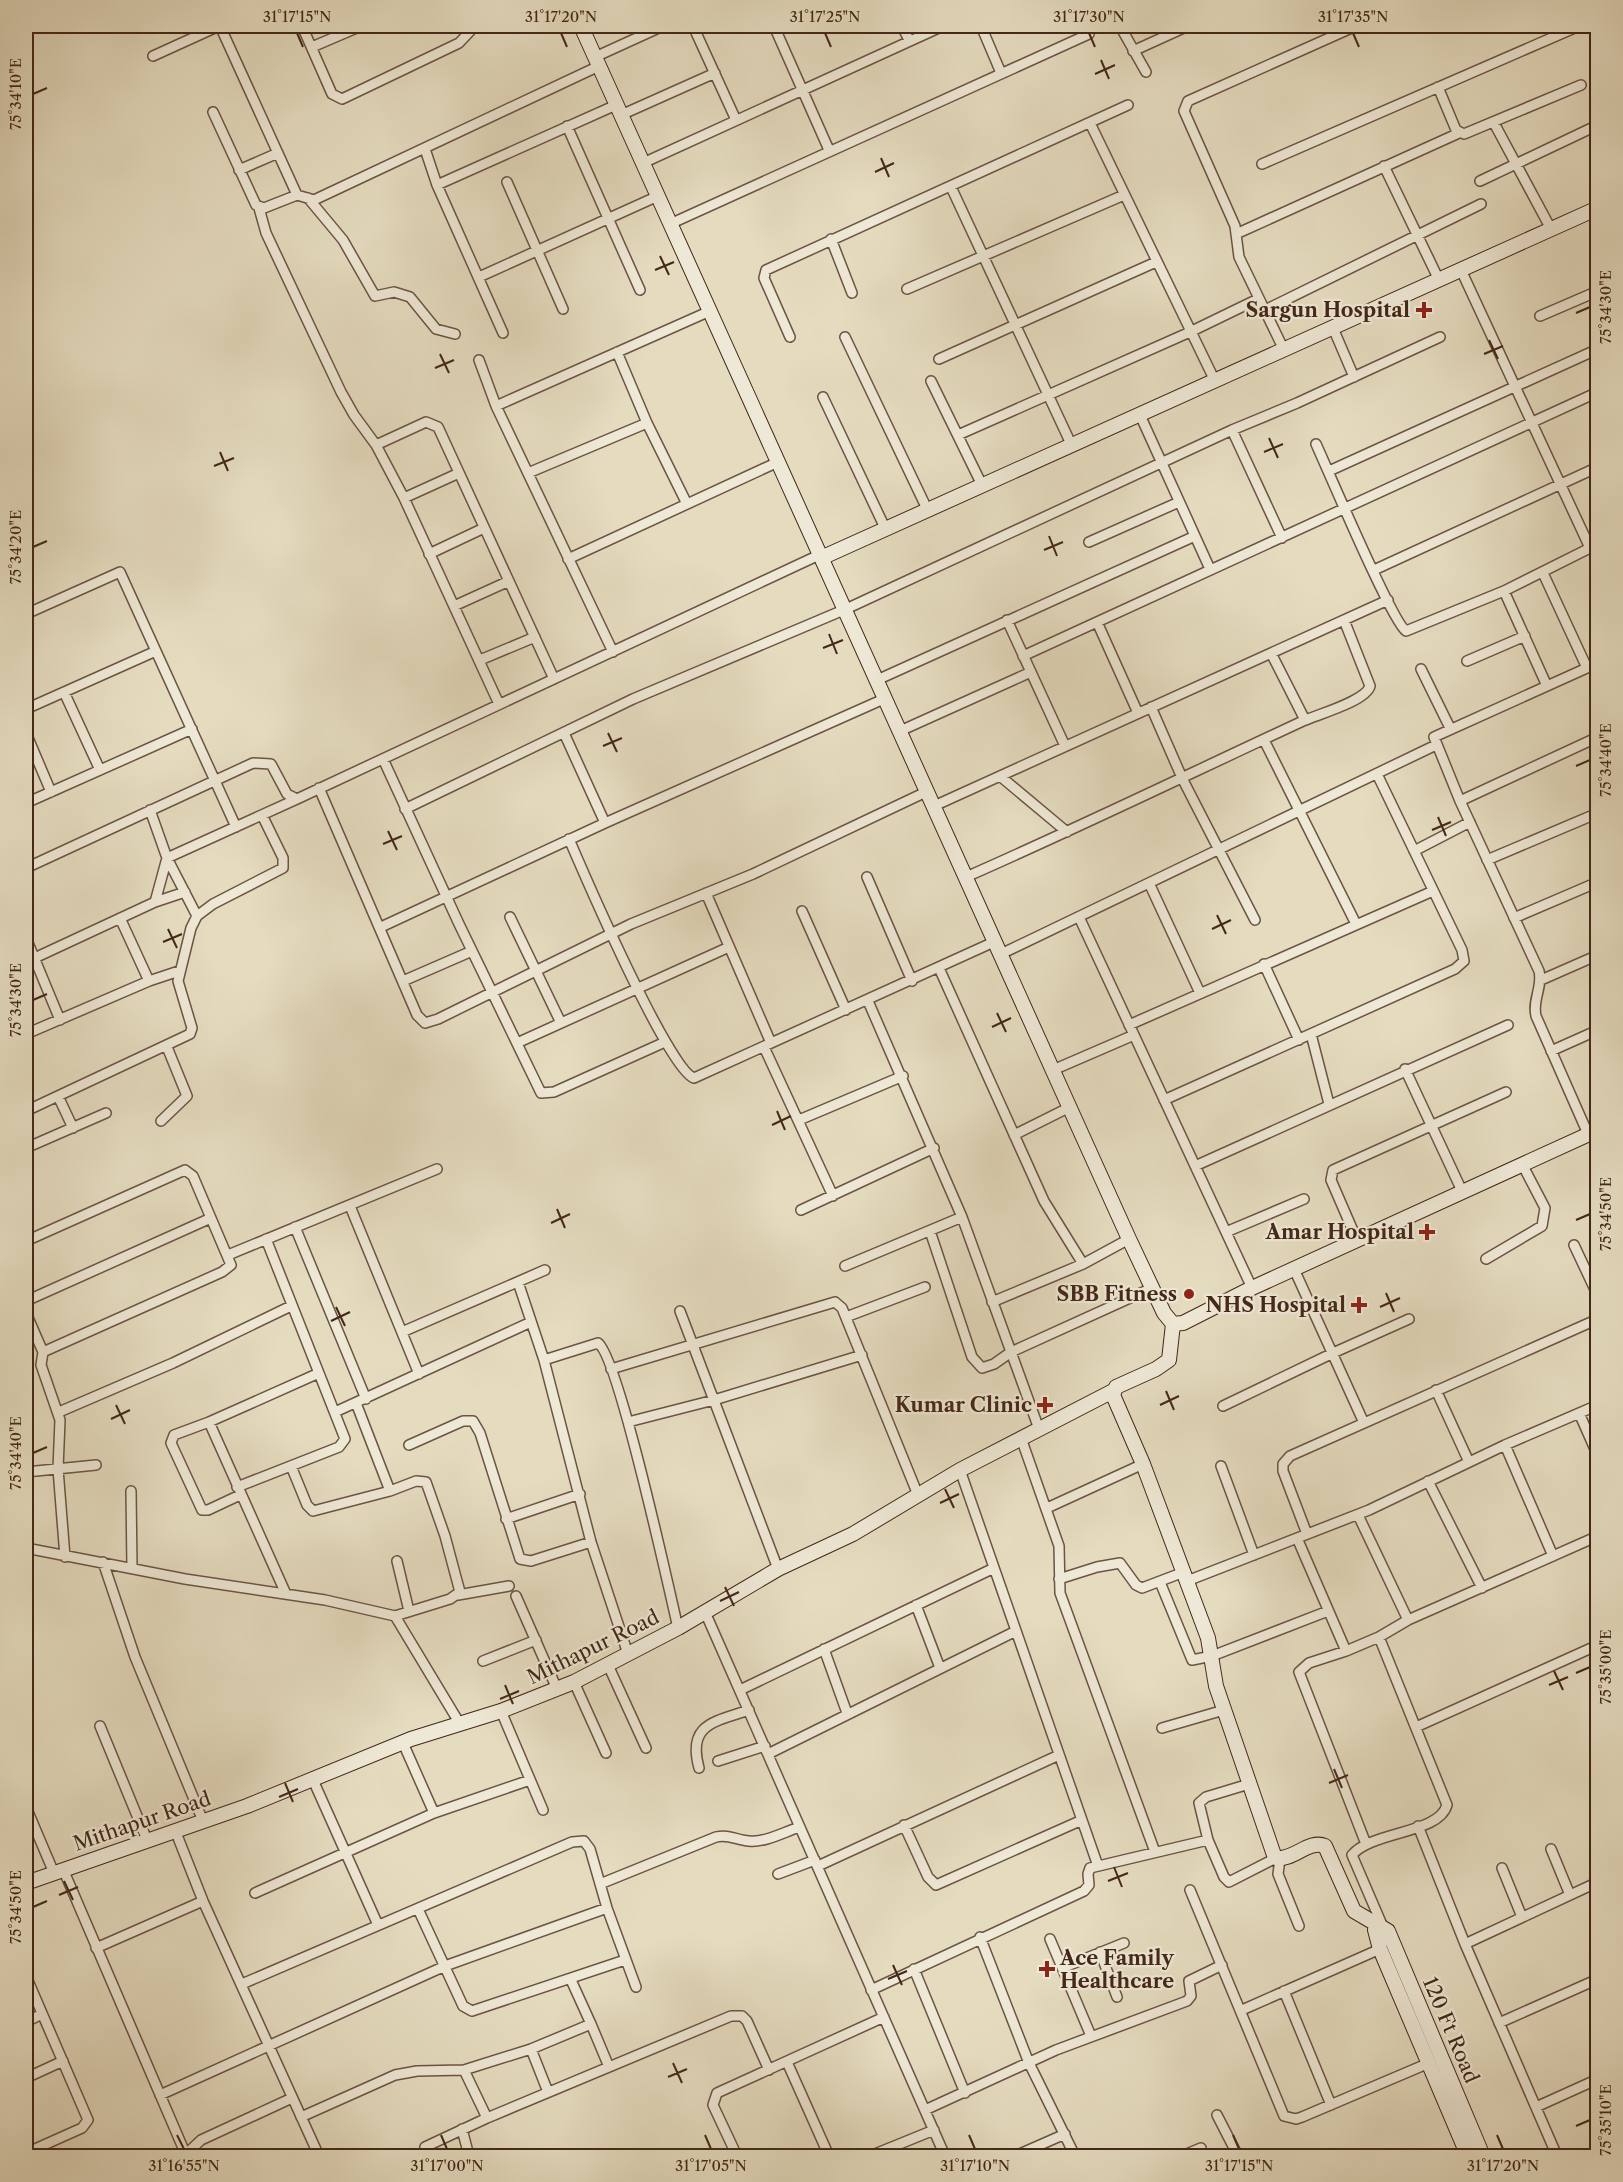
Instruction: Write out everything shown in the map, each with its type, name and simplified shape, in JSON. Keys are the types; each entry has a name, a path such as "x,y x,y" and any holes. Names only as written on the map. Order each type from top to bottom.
{"street":[{"path":"153,56 219,26 297,195"},
{"path":"302,26 332,94 342,99 459,43 474,26"},
{"path":"312,48 362,26"},
{"path":"581,26 1129,1239 1164,1313 1173,1324 1183,1323 1252,1288 1593,1132 1551,1051 1534,1009 1541,980 1436,746 1436,736 1598,663"},
{"path":"259,208 297,195 314,200 326,196 425,149 663,26"},
{"path":"693,26 736,120"},
{"path":"774,26 829,150"},
{"path":"902,26 909,40"},
{"path":"642,163 943,26"},
{"path":"981,26 1001,73"},
{"path":"1120,26 1146,72"},
{"path":"1133,51 1188,26"},
{"path":"1284,350 1263,311 1239,257 1236,234 1184,117 1185,105 1188,101 1356,26"},
{"path":"1262,164 1579,26"},
{"path":"670,224 1089,34"},
{"path":"437,185 567,126 619,110 715,73"},
{"path":"1236,234 1459,133 1469,133 1581,85"},
{"path":"1438,87 1459,133"},
{"path":"790,338 764,273 770,267 1128,105"},
{"path":"213,112 259,208 266,232 341,392 354,415 376,445 405,498 499,704"},
{"path":"1090,123 1215,381"},
{"path":"1494,123 1551,229"},
{"path":"1480,181 1598,125"},
{"path":"567,126 640,290"},
{"path":"425,149 437,185 503,333"},
{"path":"239,170 278,153"},
{"path":"1384,166 1439,280"},
{"path":"507,182 563,309"},
{"path":"951,187 1072,446"},
{"path":"907,289 1124,195"},
{"path":"479,277 658,196"},
{"path":"308,198 343,240 375,296 394,292 410,297 436,329 455,334"},
{"path":"1263,311 1481,204"},
{"path":"167,858 820,556 886,530 1598,208"},
{"path":"831,239 852,293"},
{"path":"939,359 1156,262"},
{"path":"1316,444 1400,627 1409,632 1543,573 1594,546 1561,484 1461,270"},
{"path":"1540,316 1598,291"},
{"path":"958,435 1190,332 1258,299"},
{"path":"496,406 710,311"},
{"path":"1333,328 1354,377"},
{"path":"845,337 928,511"},
{"path":"405,809 633,699 846,609 1232,430 1440,337"},
{"path":"1329,471 1598,349"},
{"path":"617,352 647,423 687,504"},
{"path":"479,360 496,406 614,652"},
{"path":"931,381 982,485"},
{"path":"1023,656 1210,569 1346,510 1598,392"},
{"path":"823,397 886,530"},
{"path":"1140,415 1210,569"},
{"path":"376,445 430,421 438,427 554,679"},
{"path":"528,473 647,423"},
{"path":"1232,430 1282,538"},
{"path":"568,560 778,462"},
{"path":"1374,570 1598,467"},
{"path":"405,498 459,473"},
{"path":"1089,542 1179,502"},
{"path":"429,554 484,528"},
{"path":"877,680 1195,536"},
{"path":"26,614 120,572 236,827"},
{"path":"1543,573 1587,668"},
{"path":"454,606 509,581"},
{"path":"1504,591 1547,686"},
{"path":"934,806 1388,600"},
{"path":"1007,620 1065,746"},
{"path":"966,877 1183,780 1305,720 1369,692 1368,678 1344,620"},
{"path":"1097,622 1138,713"},
{"path":"1467,661 1525,636"},
{"path":"480,660 535,637"},
{"path":"26,709 156,651"},
{"path":"1271,653 1305,720"},
{"path":"1421,669 1450,728"},
{"path":"900,731 1031,672"},
{"path":"64,692 100,771"},
{"path":"381,927 569,839 885,698"},
{"path":"1151,708 1183,780 1255,920"},
{"path":"26,803 192,729"},
{"path":"26,733 51,792"},
{"path":"564,733 605,823"},
{"path":"1460,801 1598,737"},
{"path":"1264,740 1356,924"},
{"path":"569,839 610,934 665,1042 684,1073 694,1078 939,968 1079,917 1436,746"},
{"path":"383,759 538,1090 544,1094 665,1042"},
{"path":"26,868 242,766 266,762 276,770 287,794 297,799"},
{"path":"1164,1100 1460,966 1464,961 1462,950 1377,774"},
{"path":"1000,776 1067,832"},
{"path":"319,788 381,927 417,1015 425,1023 610,934 706,893 927,791"},
{"path":"150,810 167,858 197,916"},
{"path":"1487,860 1598,813"},
{"path":"26,1110 186,1039 192,1032 178,989 179,971 191,928 197,916 213,904 283,868 283,858 262,815"},
{"path":"1414,851 1470,822"},
{"path":"155,902 167,858"},
{"path":"867,877 912,981"},
{"path":"1514,918 1598,882"},
{"path":"1149,883 1200,993"},
{"path":"1129,1025 1433,891"},
{"path":"30,960 155,902 185,892"},
{"path":"706,893 799,1120 833,1196"},
{"path":"802,911 846,1010"},
{"path":"510,917 561,1023"},
{"path":"1079,917 1252,1288"},
{"path":"120,918 149,981"},
{"path":"26,938 30,960 60,1020"},
{"path":"517,1043 729,947"},
{"path":"403,981 472,951"},
{"path":"1541,980 1598,955"},
{"path":"1264,964 1299,1040"},
{"path":"939,968 1051,1215 1083,1264"},
{"path":"26,1034 149,981 179,971"},
{"path":"868,1001 903,1076 962,1217 1039,1429"},
{"path":"1195,1166 1508,1025"},
{"path":"1551,1051 1598,1030"},
{"path":"1311,1034 1329,1104"},
{"path":"1053,1070 1134,1035"},
{"path":"161,1121 187,1095 167,1047"},
{"path":"1405,1070 1462,1191"},
{"path":"799,1120 903,1076"},
{"path":"1357,1240 1331,1180 1333,1170 1506,1092"},
{"path":"58,1096 73,1128"},
{"path":"1014,1135 1070,1107"},
{"path":"26,1148 106,1113"},
{"path":"801,1210 934,1148"},
{"path":"1486,1259 1532,1234 1542,1226 1545,1208 1522,1164"},
{"path":"228,1255 437,1169"},
{"path":"26,1241 185,1170 193,1176 231,1265 227,1269 43,1352"},
{"path":"1226,1232 1304,1199"},
{"path":"350,1206 419,1374"},
{"path":"845,1266 962,1217"},
{"path":"26,1301 211,1218"},
{"path":"295,1227 366,1399"},
{"path":"930,1231 972,1357 982,1368 994,1364 1011,1352 1152,1288"},
{"path":"266,1239 343,1432 343,1444 239,1491 208,1510 202,1510 171,1443 174,1435 209,1422 319,1373"},
{"path":"992,1302 1083,1264 1129,1239"},
{"path":"1574,1245 1598,1296"},
{"path":"1294,1269 1364,1423"},
{"path":"402,1332 545,1270"},
{"path":"518,1282 544,1360 591,1542 628,1654"},
{"path":"846,1317 925,1287"},
{"path":"612,1369 830,1302 839,1304 918,1495"},
{"path":"59,1412 173,1363 291,1306"},
{"path":"680,1311 778,1569"},
{"path":"26,1313 43,1352 41,1365 59,1412 58,1469 65,1557"},
{"path":"1223,1406 1410,1319"},
{"path":"1307,1534 1283,1464 1290,1456 1598,1319"},
{"path":"335,1412 531,1322"},
{"name":"Mithapur Road","path":"26,1883 203,1821 403,1743 501,1712 574,1682 678,1628 778,1569 853,1534 960,1470 1113,1391 1116,1387 1156,1369 1169,1360 1173,1324"},
{"path":"544,1360 598,1343 607,1354 628,1422 678,1628"},
{"path":"628,1422 714,1400 862,1355"},
{"path":"1436,1390 1469,1462"},
{"path":"1113,1391 1114,1402 1143,1464 1208,1638 1216,1686 1249,1784 1278,1859 1278,1874 1299,1926"},
{"path":"356,1403 390,1491"},
{"path":"1059,1580 1115,1562 1125,1566 1136,1586 1142,1588 1254,1555 1358,1515 1505,1445 1598,1405"},
{"path":"1579,1413 1598,1456"},
{"path":"409,1444 463,1421 473,1420 480,1433 516,1553 526,1562 591,1542"},
{"path":"209,1422 286,1594"},
{"path":"1021,1438 1059,1546 1060,1593 1155,1852"},
{"path":"1505,1445 1553,1556"},
{"path":"1047,1508 1143,1464"},
{"path":"26,1472 96,1465"},
{"path":"291,1466 307,1506 314,1511 390,1491 416,1481 426,1482 448,1547 459,1588 458,1595"},
{"path":"1221,1466 1254,1555"},
{"path":"960,1470 1098,1866"},
{"path":"1428,1481 1482,1588"},
{"path":"131,1491 132,1568"},
{"path":"506,1519 580,1494"},
{"path":"1358,1515 1408,1620"},
{"path":"1366,1844 1299,1672 1302,1667 1379,1637 1408,1620 1598,1536"},
{"path":"1297,1538 1346,1651"},
{"path":"26,1548 65,1557 325,1600 395,1616 458,1595 509,1586"},
{"path":"397,1561 409,1611"},
{"path":"103,1562 135,1657 203,1821"},
{"path":"740,1690 994,1568"},
{"path":"1160,1582 1188,1657 1196,1660 1212,1656 1328,1611"},
{"path":"516,1596 557,1689"},
{"path":"916,1605 940,1668"},
{"path":"705,1612 945,2157"},
{"path":"395,1616 460,1724"},
{"path":"718,1761 767,1750 1016,1631"},
{"path":"1379,1637 1447,1805 1439,1818 1366,1844 1352,1855 1380,1926 1380,1949 1468,2157"},
{"path":"483,1661 536,1640"},
{"path":"1416,1727 1598,1645"},
{"path":"824,1649 847,1713"},
{"path":"608,1665 646,1748"},
{"path":"574,1682 606,1753"},
{"path":"699,1768 694,1746 698,1737 712,1724 749,1710"},
{"path":"1162,1728 1224,1710"},
{"path":"501,1712 543,1810"},
{"path":"100,1726 147,1840"},
{"path":"403,1743 434,1813"},
{"path":"778,1874 817,1863 1059,1755"},
{"path":"313,1780 378,1925"},
{"path":"255,1893 345,1850 434,1813 530,1780"},
{"path":"1249,1784 1206,1797 1199,1803 1208,1840 1224,1877 1229,1882 1317,1844 1325,1846 1350,1906 1360,1916 1380,1926"},
{"path":"26,1807 96,1948 185,2156 201,2140 292,2098"},
{"path":"904,1825 928,1877 936,1886 1082,1820"},
{"path":"1418,1826 1465,1944 1557,2157"},
{"path":"600,1884 716,1837 726,1835 749,1841 800,1827"},
{"path":"175,1830 203,1901 319,2157"},
{"path":"871,1990 980,1937 1083,1891 1089,1885 1088,1870 1208,1840"},
{"path":"242,1984 378,1925 579,1841 584,1841 590,1849 607,1908 636,1987"},
{"path":"1551,1849 1570,1895"},
{"path":"1502,1868 1522,1917"},
{"path":"1465,1944 1598,1882"},
{"path":"1190,1890 1242,2010 1284,2116 1296,2119 1430,2063"},
{"path":"96,1948 203,1901"},
{"path":"160,2096 445,1966 607,1908"},
{"path":"418,1909 464,2006 472,2011 571,1980 625,1960"},
{"name":"120 Ft Road","path":"1380,1926 1388,1931 1483,2157"},
{"path":"980,1937 1029,2063 1076,2157"},
{"path":"1050,1939 1091,2036"},
{"path":"1062,1968 1124,1943"},
{"path":"1242,2010 1380,1949"},
{"path":"1100,1952 1117,1997"},
{"path":"925,2110 1091,2036 1138,2021 1187,2001 1191,1996 1189,1981 1222,1965"},
{"path":"914,1969 965,2092"},
{"path":"26,1976 86,2113 87,2124 26,2153"},
{"path":"1499,2023 1598,1979"},
{"path":"571,1980 609,2067"},
{"path":"1284,1991 1331,2105"},
{"path":"26,2022 42,2014"},
{"path":"425,2147 548,2092 738,2015 747,2021 769,2070"},
{"path":"737,2157 713,2105 713,2098 717,2093 884,2017"},
{"path":"301,2117 395,2075 417,2071 464,2070 531,2049 591,2024"},
{"path":"531,2049 548,2092"},
{"path":"26,2078 63,2061"},
{"path":"787,2062 829,2157"},
{"path":"464,2070 487,2118"},
{"path":"1536,2107 1598,2079"},
{"path":"1217,2115 1238,2157"},
{"path":"462,2129 469,2157"},
{"path":"870,2157 934,2130"},
{"path":"1015,2157 1065,2134"},
{"path":"1182,2157 1201,2148"}],"place":[{"name":"Sargun Hospital","path":"1424,310"},
{"name":"Amar Hospital","path":"1427,1232"},
{"name":"SBB Fitness","path":"1189,1294"},
{"name":"NHS Hospital","path":"1359,1305"},
{"name":"Kumar Clinic","path":"1045,1405"},
{"name":"Ace Family Healthcare","path":"1047,1969"}]}
